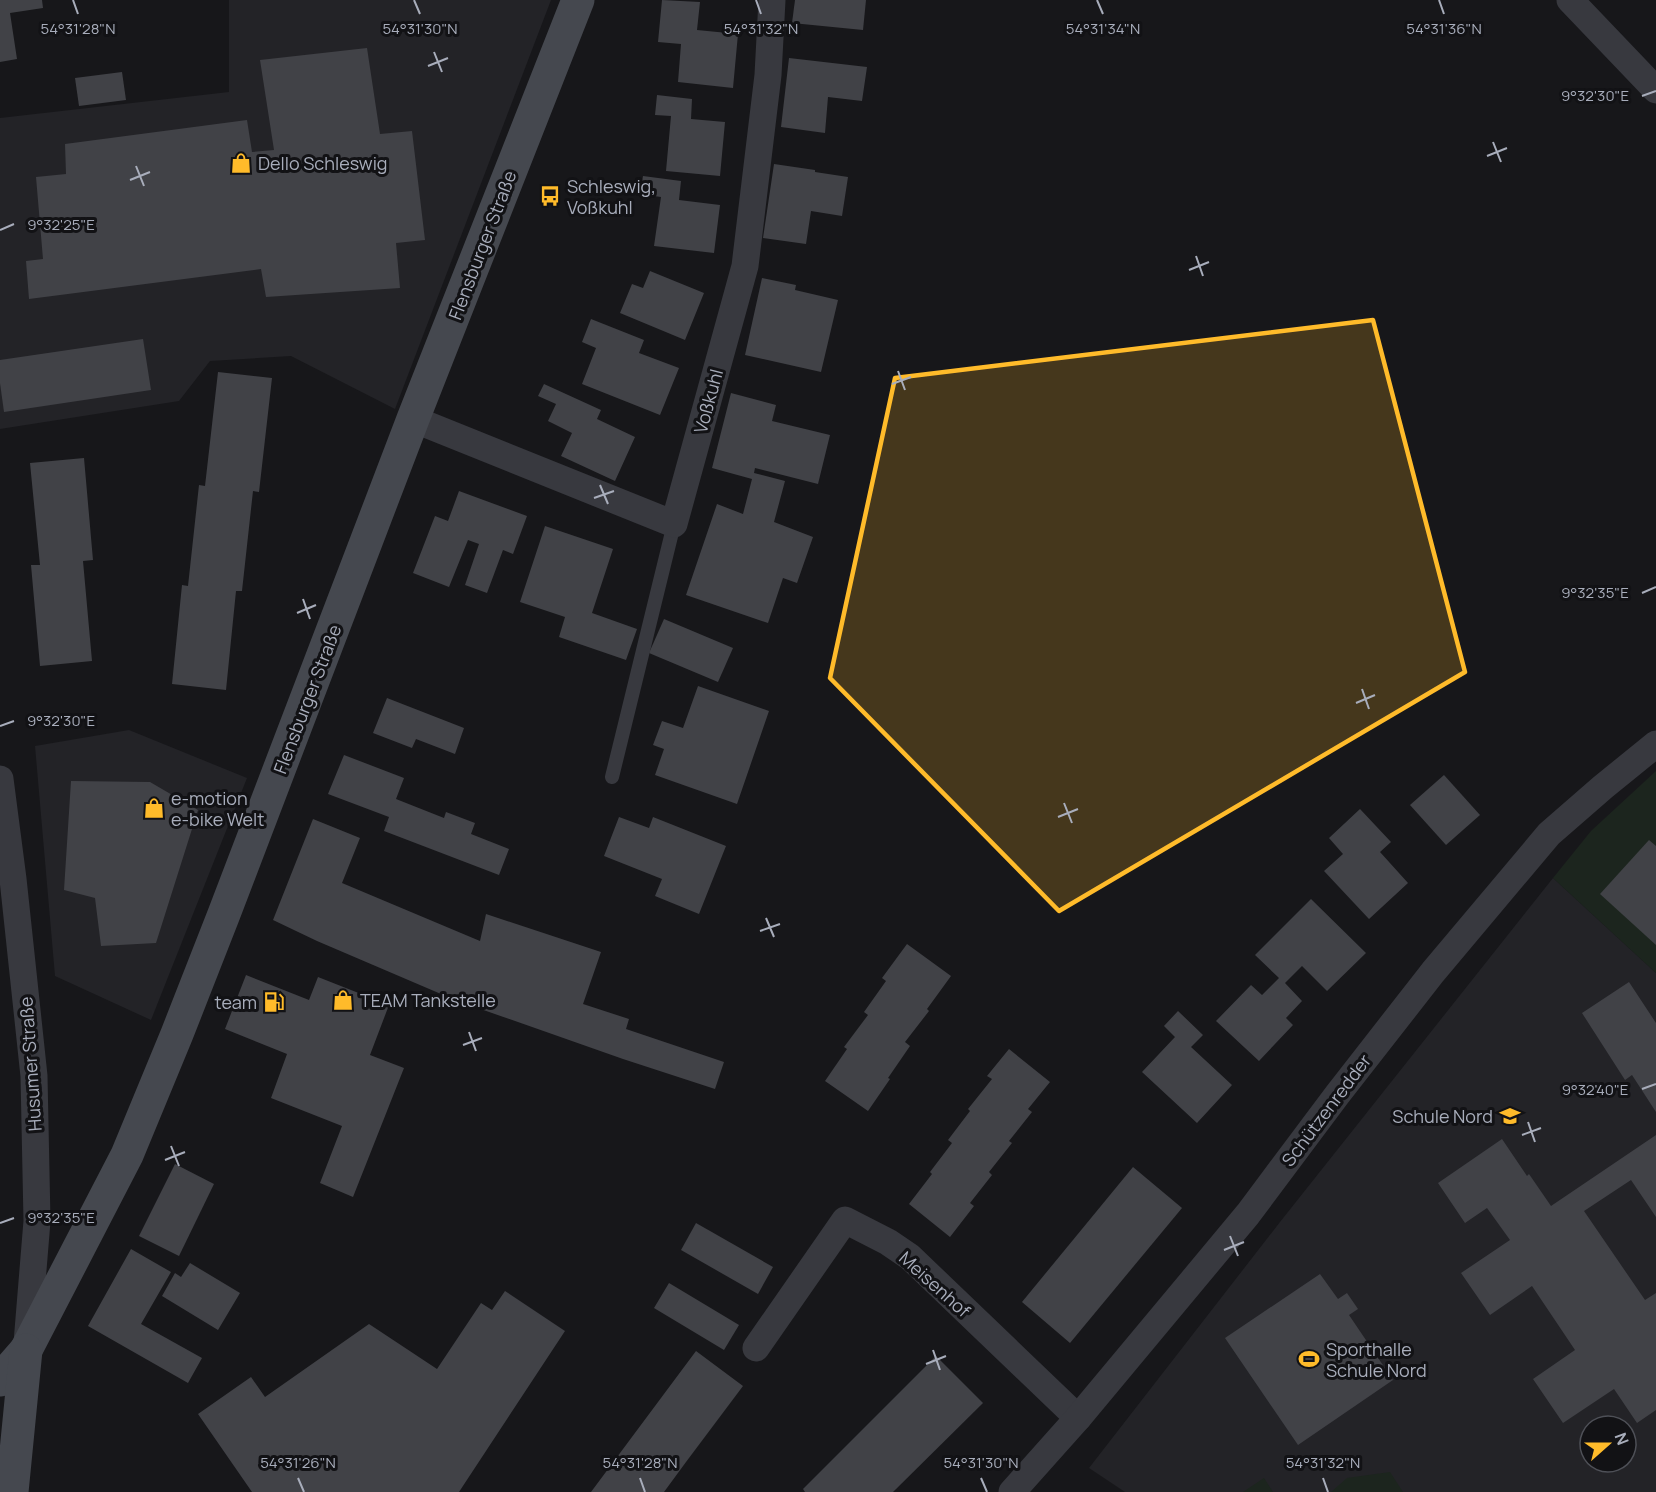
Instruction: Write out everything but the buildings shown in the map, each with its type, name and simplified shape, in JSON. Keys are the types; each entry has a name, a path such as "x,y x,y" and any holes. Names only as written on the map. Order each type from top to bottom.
{"street":[{"name":"Flensburger Straße","path":"0,1380 26,1350 132,1144 225,914 414,419 578,0"},
{"name":"Voßkuhl","path":"674,524 745,266 768,75 772,0"},
{"path":"1570,0 1656,90"},
{"path":"414,419 674,524"},
{"name":"Schützenredder","path":"1012,1492 1078,1418 1248,1214 1433,972 1549,834 1656,744"},
{"name":"Husumer Straße","path":"0,779 7,880 34,1076 38,1221 26,1350"},
{"name":"Meisenhof","path":"756,1348 845,1220 888,1242 910,1257 1078,1418"},
{"path":"12,1492 26,1350"}],"lane":[{"path":"612,777 674,524"}],"highlighted area":[{"path":"1373,320 1465,672 1059,911 830,678 895,378"}],"shaded area":[{"path":"229,0 551,0 395,409 291,356 210,361 179,401 0,429 0,118 229,92"},
{"path":"129,730 247,778 151,1020 55,976 35,746"},
{"path":"1656,771 1656,973 1553,878 1591,831"},
{"name":"Schule Nord","path":"1553,878 1656,973 1656,1492 1125,1492 1089,1468 1280,1222"},
{"path":"1390,1472 1403,1492 1331,1492 1347,1478"},
{"path":"1264,1478 1273,1492 1243,1492"}],"place":[{"name":"Dello Schleswig","path":"241,163"},
{"name":"Schleswig, Voßkuhl","path":"550,196"},
{"name":"e-motion e-bike Welt","path":"154,808"},
{"name":"TEAM Tankstelle","path":"343,1000"},
{"name":"team","path":"274,1002"},
{"name":"Schule Nord","path":"1510,1116"},
{"name":"Sporthalle Schule Nord","path":"1309,1359"}]}
